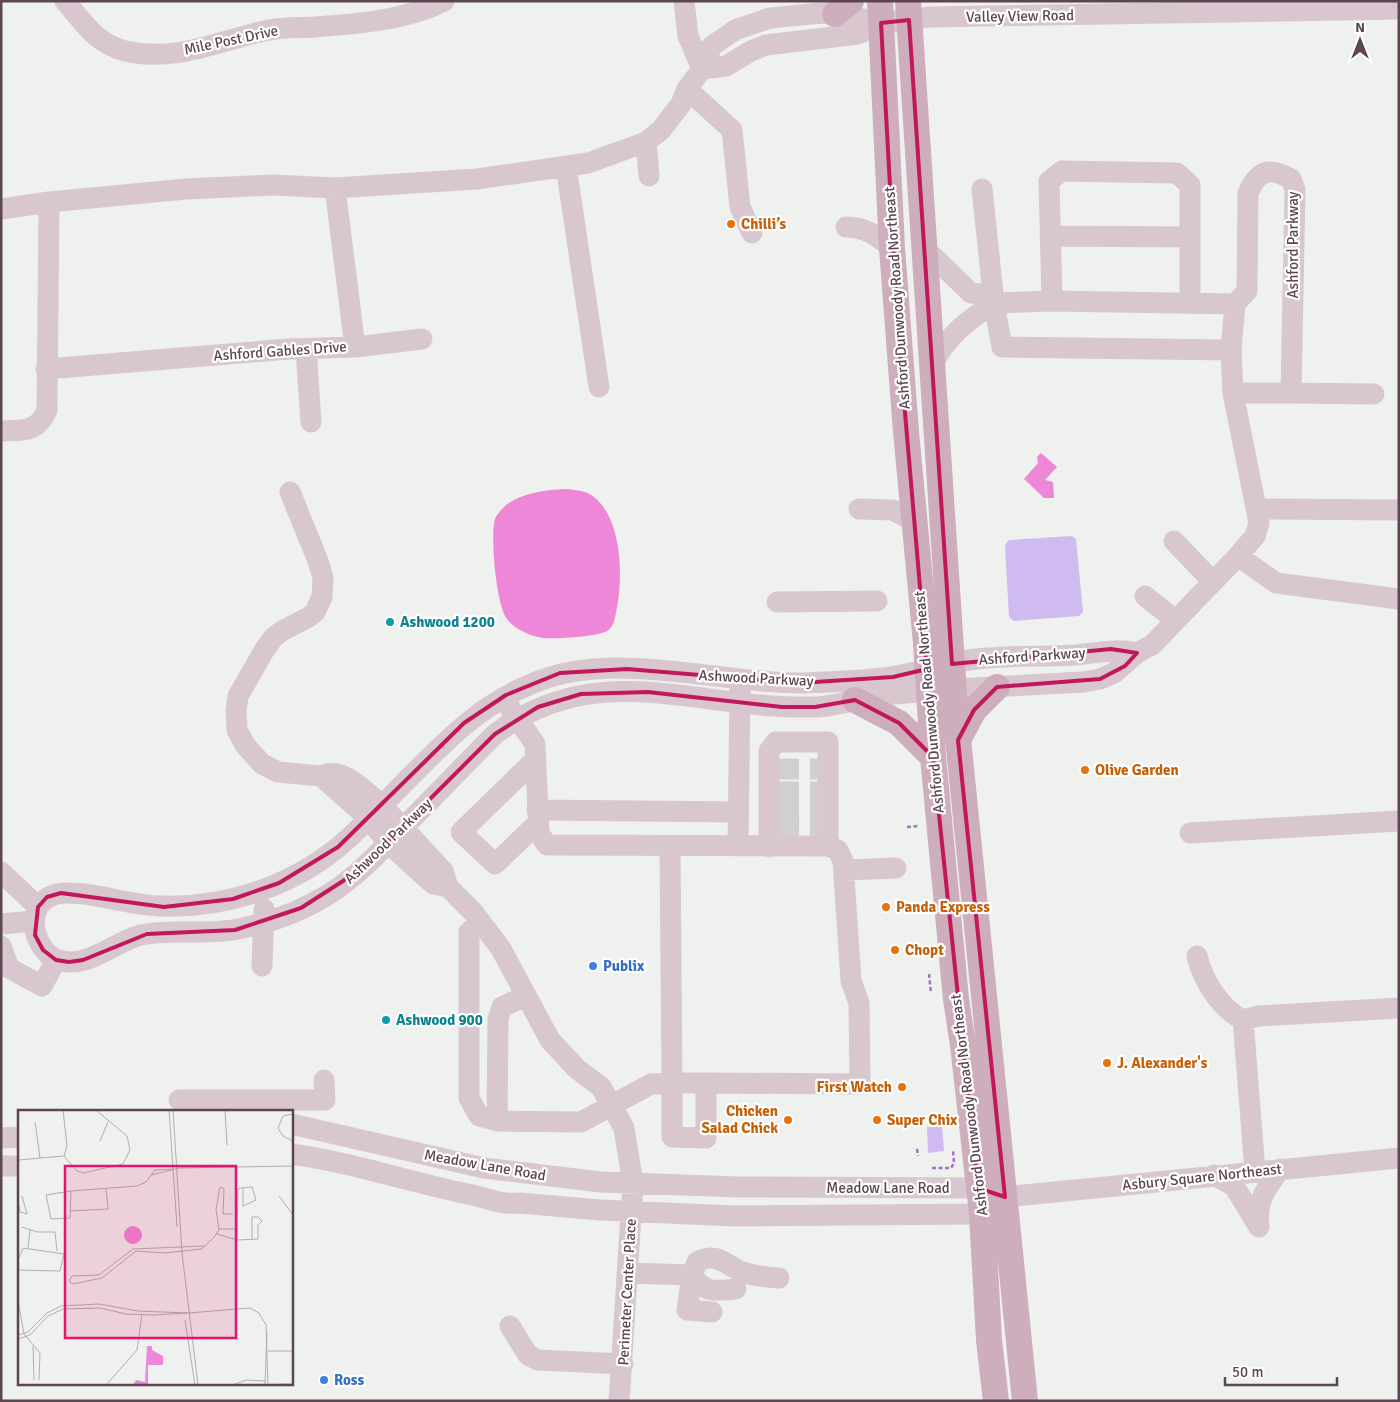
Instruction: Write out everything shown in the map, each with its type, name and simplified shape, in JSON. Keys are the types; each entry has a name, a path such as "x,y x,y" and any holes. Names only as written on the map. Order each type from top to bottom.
{"main road":[{"name":"Ashford Dunwoody Road Northeast","path":"908,10 931,368 941,679 933,757 956,999 964,1045 982,1214 989,1340 996,1401"},
{"name":"Ashford Dunwoody Road Northeast","path":"880,12 892,248 913,521 941,679 958,740 1025,1401"},
{"path":"958,740 974,710 997,687"},
{"path":"855,700 899,723 933,757"}],"street":[{"name":"Mile Post Drive","path":"65,1 99,41 123,50 150,55 204,49 270,30 338,25 423,12 444,1"},
{"path":"684,1 688,36 702,69"},
{"path":"1,209 49,202 186,189 273,185 335,188 477,179 588,163 646,142 672,118 687,89 702,69 712,46 752,23 791,11 831,7 880,12"},
{"name":"Valley View Road","path":"880,12 908,10 930,17 1399,9"},
{"path":"785,42 791,11"},
{"path":"702,69 726,66 751,51 785,42 858,34 880,12"},
{"path":"687,89 732,130 740,207 752,233"},
{"path":"646,142 649,176"},
{"path":"566,166 599,386"},
{"path":"1052,301 1048,181 1062,171 1177,174 1190,185 1190,303"},
{"name":"Ashford Parkway","path":"941,679 997,687 1084,682 1100,679 1125,666 1137,653 1152,645 1255,536 1260,523 1233,393 1231,350 1235,304 1247,291 1248,193 1254,179 1263,173 1277,171 1291,179 1295,190 1291,393"},
{"name":"Ashford Gables Drive","path":"46,369 306,348 355,347 335,188"},
{"path":"982,189 994,303 1002,347 1231,350"},
{"path":"890,200 876,216 852,227 877,235 892,248"},
{"path":"1,431 30,429 42,423 47,410 46,369 50,296 49,202"},
{"path":"1050,236 1190,237"},
{"path":"924,248 971,293 981,294 994,303"},
{"path":"931,368 938,351 953,334 971,318 994,303 1052,301 1235,304"},
{"path":"355,347 422,339"},
{"path":"306,348 311,422"},
{"path":"1233,393 1374,394"},
{"path":"911,485 905,491 865,508 893,510 913,521"},
{"path":"290,492 318,561 323,578 322,597 309,617 282,631 268,644 241,690 237,703 236,721 238,730 245,745 262,764 278,772 321,776 327,773 342,775 358,785 374,812 395,836"},
{"path":"1256,509 1399,510"},
{"path":"1174,540 1213,582"},
{"path":"1238,556 1276,583 1399,599"},
{"path":"1145,596 1175,620"},
{"path":"777,602 877,601"},
{"name":"Ashford Parkway","path":"941,679 970,660 1081,654 1112,649 1137,653"},
{"name":"Ashwood Parkway","path":"36,914 47,897 61,893 91,895 164,907 233,899 279,883 310,867 338,847 464,723 503,698 534,682 560,673 594,668 627,669 799,683 893,677 941,679"},
{"path":"738,846 739,703 741,679"},
{"name":"Ashwood Parkway","path":"56,960 69,962 83,960 129,938 147,934 235,930 302,908 324,896 357,872 495,734 517,718 538,707 580,694 606,691 648,692 739,703 815,707 855,700 941,679"},
{"path":"503,698 535,744 539,833 547,844 738,846 772,827 825,827"},
{"path":"480,922 469,932 469,1098 480,1116 497,1121 580,1122 651,1084 860,1084 859,1003 851,981 843,861 825,827 824,769 828,742 776,742 769,751 774,768 772,827"},
{"path":"536,759 461,832 495,864 538,816 738,812"},
{"path":"1190,833 1399,821"},
{"name":"Perimeter Center Place","path":"395,836 433,884 448,887 480,922 501,949 550,1040 577,1069 601,1087 624,1128 633,1184 619,1401"},
{"path":"670,846 672,1137 706,1138 706,1083"},
{"path":"844,870 896,868"},
{"path":"1,872 36,914 35,935 43,950 56,960 42,986 9,968 1,946"},
{"path":"262,966 265,905 279,883"},
{"path":"1,924 36,914"},
{"path":"1197,956 1200,969 1217,998 1233,1015 1243,1020 1259,1016 1399,1008"},
{"path":"497,1121 498,1019 502,1007 525,996"},
{"path":"1243,1020 1255,1171"},
{"path":"179,1101 325,1100 324,1080"},
{"path":"672,1110 706,1110"},
{"name":"Meadow Lane Road","path":"292,1124 484,1168 535,1175 633,1184 757,1188 978,1188 1005,1197"},
{"path":"1,1138 18,1137"},
{"name":"Meadow Lane Road","path":"292,1154 324,1159 472,1194 503,1204 520,1203 631,1212 803,1217 982,1214"},
{"name":"Asbury Square Northeast","path":"1005,1197 1399,1158"},
{"path":"1,1166 18,1166"},
{"path":"1214,1175 1234,1186 1259,1227 1257,1211 1259,1202 1280,1169"},
{"path":"982,1214 1005,1197"},
{"path":"712,1312 687,1310 692,1275 697,1262 707,1257 716,1258 757,1276 779,1278"},
{"path":"627,1273 692,1275"},
{"path":"692,1275 702,1288 710,1290 736,1289"},
{"path":"510,1326 528,1355 538,1360 622,1364"}],"path":[{"path":"906,827 918,826"},
{"path":"929,974 931,993"},
{"path":"917,1150 918,1156"}],"highlighted area":[{"path":"909,20 952,664 1111,649 1137,653 1125,666 1100,679 997,687 974,710 958,740 1005,1197 978,1188 933,757 899,723 855,700 815,707 782,707 648,692 581,694 538,707 495,734 357,872 301,908 235,930 147,934 83,960 69,962 56,960 43,950 35,935 38,907 47,897 61,893 164,907 233,899 279,883 338,847 464,723 506,695 560,673 627,669 799,683 893,677 927,669 898,331 881,23"}],"shaded area":[{"path":"1041,453 1057,467 1045,480 1053,482 1054,498 1044,498 1024,479 1038,463 1037,457"},
{"path":"565,489 588,493 594,497 610,519 615,533 620,564 619,594 614,620 612,626 607,631 585,636 543,638 533,636 518,629 510,623 503,611 495,570 493,539 495,519 502,509 515,499 540,492"},
{"path":"1072,536 1076,539 1083,612 1079,616 1014,621 1009,617 1005,545 1009,540"},
{"path":"942,1126 944,1151 928,1153 927,1127"}],"tunnel":[{"path":"778,769 821,769"},
{"path":"778,792 821,792"},
{"path":"778,813 821,813"},
{"path":"778,830 821,831"}],"place":[{"name":"Chilli’s","path":"731,224"},
{"name":"Ashwood 1200","path":"390,622"},
{"name":"Olive Garden","path":"1085,770"},
{"name":"Panda Express","path":"886,907"},
{"name":"Chopt","path":"895,950"},
{"name":"Publix","path":"593,966"},
{"name":"Ashwood 900","path":"386,1020"},
{"name":"J. Alexander's","path":"1107,1063"},
{"name":"First Watch","path":"902,1087"},
{"name":"Chicken Salad Chick","path":"788,1120"},
{"name":"Super Chix","path":"877,1120"},
{"name":"Ross","path":"324,1380"}]}
